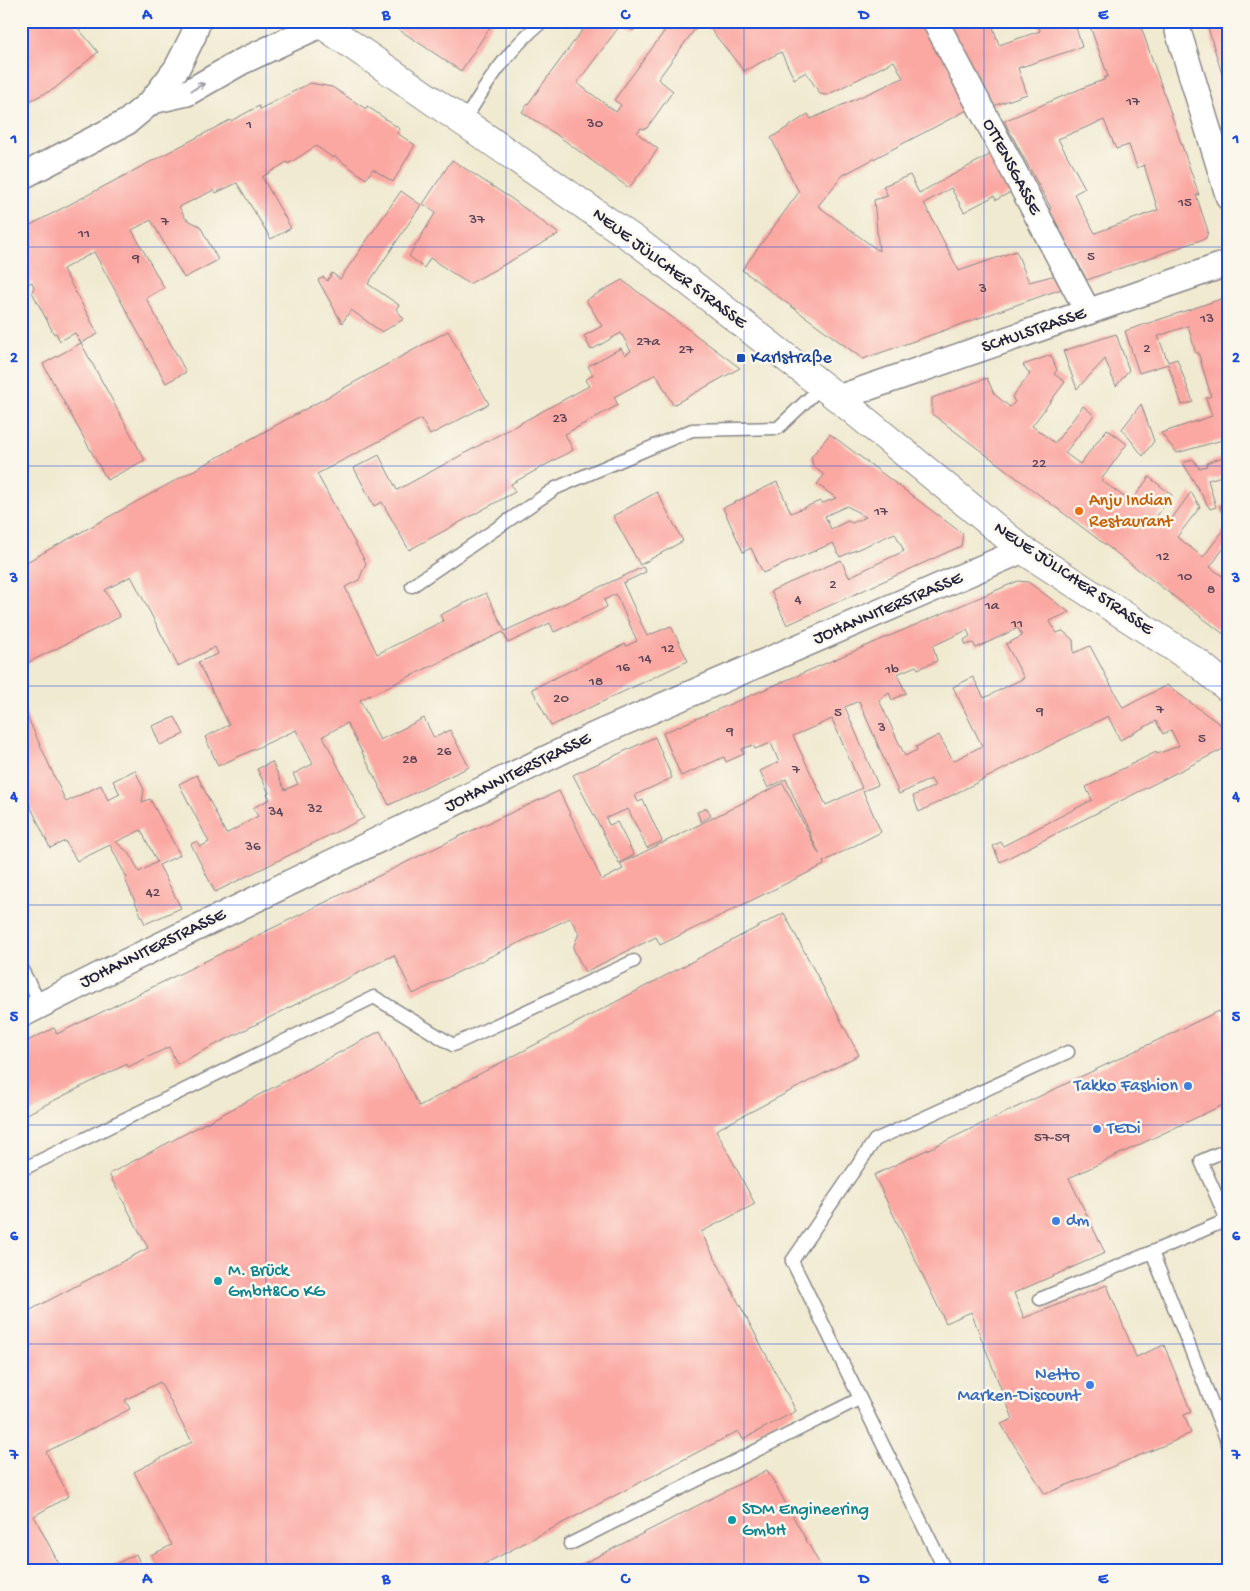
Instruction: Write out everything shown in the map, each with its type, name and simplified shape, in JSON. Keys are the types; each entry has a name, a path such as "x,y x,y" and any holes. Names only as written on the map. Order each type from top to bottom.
{"street":[{"path":"21,177 127,122 152,101 177,68 193,36 198,21"},
{"name":"OTTENSGASSE","path":"935,21 1088,312"},
{"path":"1175,21 1229,198"},
{"path":"152,101 187,93 241,62 319,23"},
{"name":"NEUE JÜLICHER STRASSE","path":"319,23 642,244 830,392 1023,550 1198,663 1229,689"},
{"name":"SCHULSTRASSE","path":"830,392 1088,312 1229,262"},
{"name":"JOHANNITERSTRASSE","path":"31,1010 126,962 595,735 1023,550"}],"lane":[{"path":"464,121 491,76 525,36 543,21"},
{"path":"412,586 556,488 692,430 778,428 830,392"},
{"path":"21,1170 374,997 453,1045 634,962"},
{"path":"21,968 31,1010"},
{"path":"945,1570 792,1261 875,1140 1068,1052"},
{"path":"1040,1299 1227,1220 1201,1161 1229,1149"},
{"path":"1152,1252 1229,1446"},
{"path":"570,1544 859,1398"}],"building":[{"path":"21,21 72,21 98,52 54,89 21,105 21,44 26,42 21,35"},
{"path":"386,21 490,21 493,23 461,71"},
{"path":"589,21 641,21 633,31 622,23 577,83 616,112 621,105 614,100 672,21 701,21 658,79 673,91 647,128 641,128 637,133 658,149 629,188 557,135 522,112"},
{"path":"704,21 925,21 971,108 843,175 818,206 879,251 874,200 888,196 883,186 910,175 919,193 995,152 1015,190 996,200 994,196 964,212 951,188 924,203 959,271 1016,251 1029,282 1060,274 1067,287 863,359 742,270 799,192 771,138 808,114 811,119 903,78 894,61 827,95 820,94 806,72 794,79 781,52 744,71"},
{"path":"947,21 991,21 999,45 1040,31 1037,21 1074,21 1082,47 1018,68 1027,94 993,106"},
{"path":"1088,21 1139,21 1199,195 1196,195 1208,231 1206,238 1087,280 1004,121 1104,80 1108,76","holes":["1104,120 1116,149 1129,145 1137,168 1144,165 1158,210 1095,233 1074,194 1085,188 1058,139"]},
{"path":"1206,21 1229,21 1228,94"},
{"path":"310,83 332,87 366,109 367,106 400,129 397,133 415,145 393,182 373,169 366,179 334,156 333,158 316,146 288,164 287,162 262,177 291,228 271,239 237,183 216,193 214,190 179,207 186,219 200,226 218,260 184,278 151,220 132,230 164,288 146,298 186,372 166,383 94,252 63,269 98,334 81,343 75,333 60,341 56,333 54,334 32,292 34,287 32,282 21,287 21,230 230,120 259,106 260,109"},
{"path":"452,160 512,199 559,234 469,284 430,258 424,268 409,256 436,212 423,204"},
{"path":"401,191 421,205 368,284 399,305 396,309 404,319 382,332 351,310 342,323 318,280 324,277 327,281 332,273 340,279"},
{"path":"622,280 740,368 673,405 656,374 614,397 618,405 565,434 573,450 511,484 515,492 409,550 382,502 374,506 354,468 379,455 397,490 589,386 585,380 593,375 588,366 621,348 625,355 631,351 621,333 591,350 584,336 602,326 586,300"},
{"path":"1227,297 1229,299 1229,438 1177,453 1161,433 1212,416 1206,398 1211,396 1188,326 1158,336 1168,362 1177,359 1193,402 1182,405 1168,364 1139,373 1125,331"},
{"path":"448,331 489,404 430,435 421,419 317,474 366,563 359,580 345,587 377,654 443,621 440,615 486,593 505,631 643,567 646,572 623,583 647,636 671,626 688,661 551,726 532,689 625,644 626,646 637,641 616,594 604,600 607,607 554,632 550,623 508,643 503,632 360,700 380,740 424,718 434,738 450,730 469,767 389,805 347,723 323,736 364,818 215,892 191,844 197,841 200,847 209,842 179,784 197,775 226,834 258,816 253,808 270,799 257,769 272,762 285,790 298,784 293,774 313,764 296,730 218,766 205,737 229,725 198,662 218,654 215,647 178,666 131,576 105,590 120,617 21,666 21,565"},
{"path":"1116,334 1129,370 1116,386 1105,359 1077,389 1063,351"},
{"path":"81,343 145,460 107,480 43,364"},
{"path":"1051,355 1057,370 1054,374 1065,382 1032,426 1055,443 1083,406 1094,415 1065,453 1080,464 1107,429 1127,444 1101,480 1131,502 1149,477 1172,495 1154,520 1165,528 1191,492 1200,507 1177,537 1203,557 1226,527 1229,530 1229,541 1210,567 1225,578 1229,573 1229,638 932,414 932,398 987,378 994,394 1010,407 1015,402 1012,397 1030,374 1023,365"},
{"path":"1141,404 1154,441 1143,456 1122,429"},
{"path":"830,434 963,534 961,546 787,625 771,591 841,560 849,577 904,551 895,533 840,557 833,543 763,573 751,548 743,552 723,508 777,482 791,513 820,501 823,503 836,498 817,484 824,475 813,466 811,457","holes":["847,506 866,517 852,523 848,521 831,529 825,516"]},
{"path":"1229,455 1229,474 1208,480 1216,507 1210,509 1183,463 1193,459 1199,468 1207,466 1206,463"},
{"path":"657,492 683,541 640,565 613,516"},
{"path":"1229,504 1229,510 1221,512 1220,506"},
{"path":"1018,581 1028,582 1069,612 1050,621 1056,633 1063,631 1073,640 1074,653 1090,646 1123,708 1167,685 1229,731 1229,746 1000,862 993,846 1001,842 1003,846 1092,800 1086,787 1156,752 1157,754 1179,746 1171,730 1163,734 1156,721 1120,740 1108,716 919,812 913,796 935,786 931,779 899,794 859,701 845,707 878,785 863,791 881,832 823,862 824,865 660,945 656,937 585,972 573,948 579,933 570,918 413,994 394,955 177,1064 169,1047 128,1067 127,1064 21,1117 21,1044 54,1028 57,1034 460,836 559,791 602,880 623,869 620,864 783,783 819,854 786,779 768,788 760,771 779,762 771,743 755,749 753,745 742,749 744,754 726,762 724,757 681,776 663,733","holes":["1018,628 1022,636 1006,644 1024,678 984,698 973,677 953,687 982,746 953,761 939,735 916,747 917,750 905,756 879,700 889,693 892,700 906,693 897,674 916,666 918,669 937,661 933,646 967,630 970,636 964,640 966,645 973,643 976,648","832,719 862,788 826,805 793,736"]},
{"path":"21,703 66,802 101,785 108,800 120,794 113,781 135,770 144,790 142,802 150,799 180,855 159,865 181,908 145,924 125,879 127,878 110,845 77,861 65,841 50,848 21,786","holes":["141,830 157,862 139,872 130,854 116,842"]},
{"path":"175,717 184,734 160,745 152,726"},
{"path":"655,737 672,778 635,795 638,802 643,800 662,841 647,848 628,809 606,818 609,825 617,822 634,855 619,863 573,775"},
{"path":"707,808 711,816 701,822 697,812"},
{"path":"784,913 859,1055 716,1130 755,1204 701,1232 796,1411 743,1439 738,1431 473,1570 159,1570 151,1555 172,1545 134,1472 192,1442 160,1382 125,1400 130,1409 46,1452 69,1496 34,1516 62,1570 21,1570 21,1315 148,1248 109,1174 380,1031 419,1106"},
{"path":"1219,1011 1229,1030 1229,1102 1069,1178 1105,1253 1014,1293 1024,1318 1107,1285 1136,1357 1164,1345 1191,1412 1184,1415 1191,1433 1045,1494 1001,1424 1013,1419 971,1312 946,1323 874,1175"},
{"name":"SDM Engineering GmbH","path":"767,1470 823,1570 571,1570"},
{"path":"136,1554 143,1570 104,1570"}],"place":[{"name":"Karlstraße","path":"741,358"},
{"name":"Anju Indian Restaurant","path":"1079,511"},
{"name":"Takko Fashion","path":"1188,1086"},
{"name":"TEDi","path":"1097,1129"},
{"name":"dm","path":"1056,1221"},
{"name":"M. Brück GmbH&Co KG","path":"218,1281"},
{"name":"Netto Marken-Discount","path":"1090,1385"},
{"name":"SDM Engineering GmbH","path":"732,1520"}]}
